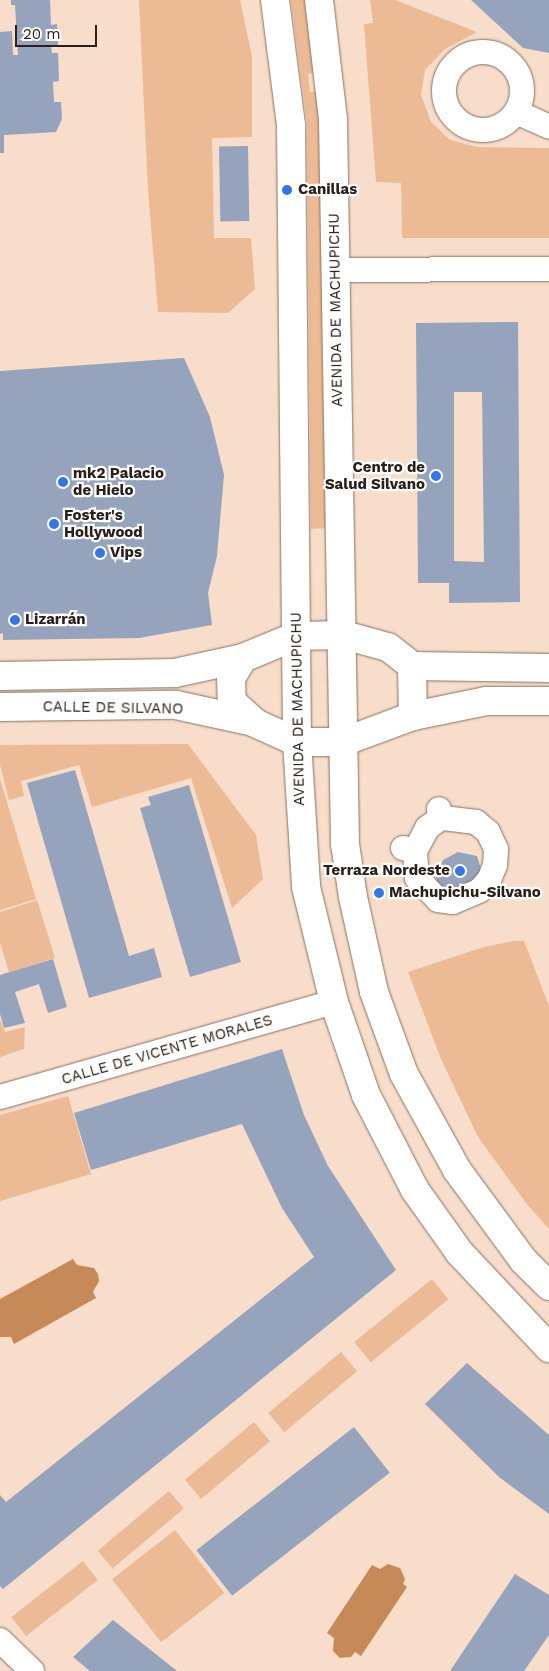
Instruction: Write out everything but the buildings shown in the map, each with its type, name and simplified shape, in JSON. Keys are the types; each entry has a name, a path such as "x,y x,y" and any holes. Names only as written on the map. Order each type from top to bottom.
{"street":[{"name":"AVENIDA DE MACHUPICHU","path":"275,0 291,125 297,742 306,887 334,1002 366,1095 415,1190 465,1259 549,1348"},
{"name":"AVENIDA DE MACHUPICHU","path":"319,0 333,120 334,270 344,635 343,742 345,844 354,898 374,992 404,1074 457,1170 523,1260 549,1286"},
{"path":"516,112 549,127"},
{"path":"334,270 549,269"},
{"path":"0,676 175,674 243,658 296,636 344,635 388,647 412,666 549,668"},
{"path":"243,658 231,678 232,702 255,723 297,742 343,742 413,716 486,701 549,701"},
{"path":"412,666 413,716"},
{"name":"CALLE DE SILVANO","path":"0,707 176,706 255,723"},
{"path":"440,814 476,822 488,832 496,849 495,865 489,880 465,899 453,902 438,900 417,878 409,849 440,814"},
{"name":"CALLE DE VICENTE MORALES","path":"0,1097 334,1002"},
{"path":"1,1643 32,1671"}],"shaded area":[{"path":"139,0 240,0 252,56 252,137 212,138 214,238 251,238 255,289 228,313 158,312 148,190"},
{"path":"291,0 306,0 316,72 308,74 310,92 318,91 327,528 311,529 307,122"},
{"path":"370,0 395,0 477,32 445,49 425,70 421,95 431,122 450,140 477,147 549,148 549,238 402,238 401,183 376,182 364,24 373,23"},
{"path":"188,744 256,835 263,879 232,908 191,778 92,807 79,765 21,781 24,796 9,800 0,765 0,745"},
{"path":"0,779 36,899 0,910"},
{"path":"37,900 55,958 9,972 0,943 0,912"},
{"path":"524,941 549,1006 549,1229 526,1203 478,1137 441,1059 408,972 484,947"},
{"path":"0,1020 5,1032 25,1027 24,1049 0,1057"},
{"path":"68,1096 91,1174 0,1201 0,1115"},
{"path":"73,1259 77,1265 94,1268 98,1274 99,1281 93,1292 96,1298 14,1344 11,1337 0,1337 0,1299"},
{"path":"432,1279 448,1299 371,1362 354,1342"},
{"path":"341,1352 357,1371 284,1432 268,1413"},
{"path":"254,1422 270,1441 201,1499 185,1480"},
{"path":"169,1491 184,1509 113,1568 98,1551"},
{"path":"175,1530 224,1593 161,1642 112,1579"},
{"path":"83,1561 98,1580 26,1636 11,1617"},
{"path":"388,1564 400,1568 405,1579 403,1584 407,1587 361,1656 355,1652 351,1657 340,1658 333,1651 334,1638 327,1633 372,1565 380,1569"}],"place":[{"name":"Canillas","path":"287,190"},
{"name":"Centro de Salud Silvano","path":"436,476"},
{"name":"mk2 Palacio de Hielo","path":"63,482"},
{"name":"Foster's Hollywood","path":"54,524"},
{"name":"Vips","path":"100,553"},
{"name":"Lizarrán","path":"15,620"},
{"name":"Terraza Nordeste","path":"460,871"},
{"name":"Machupichu-Silvano","path":"379,893"}]}
